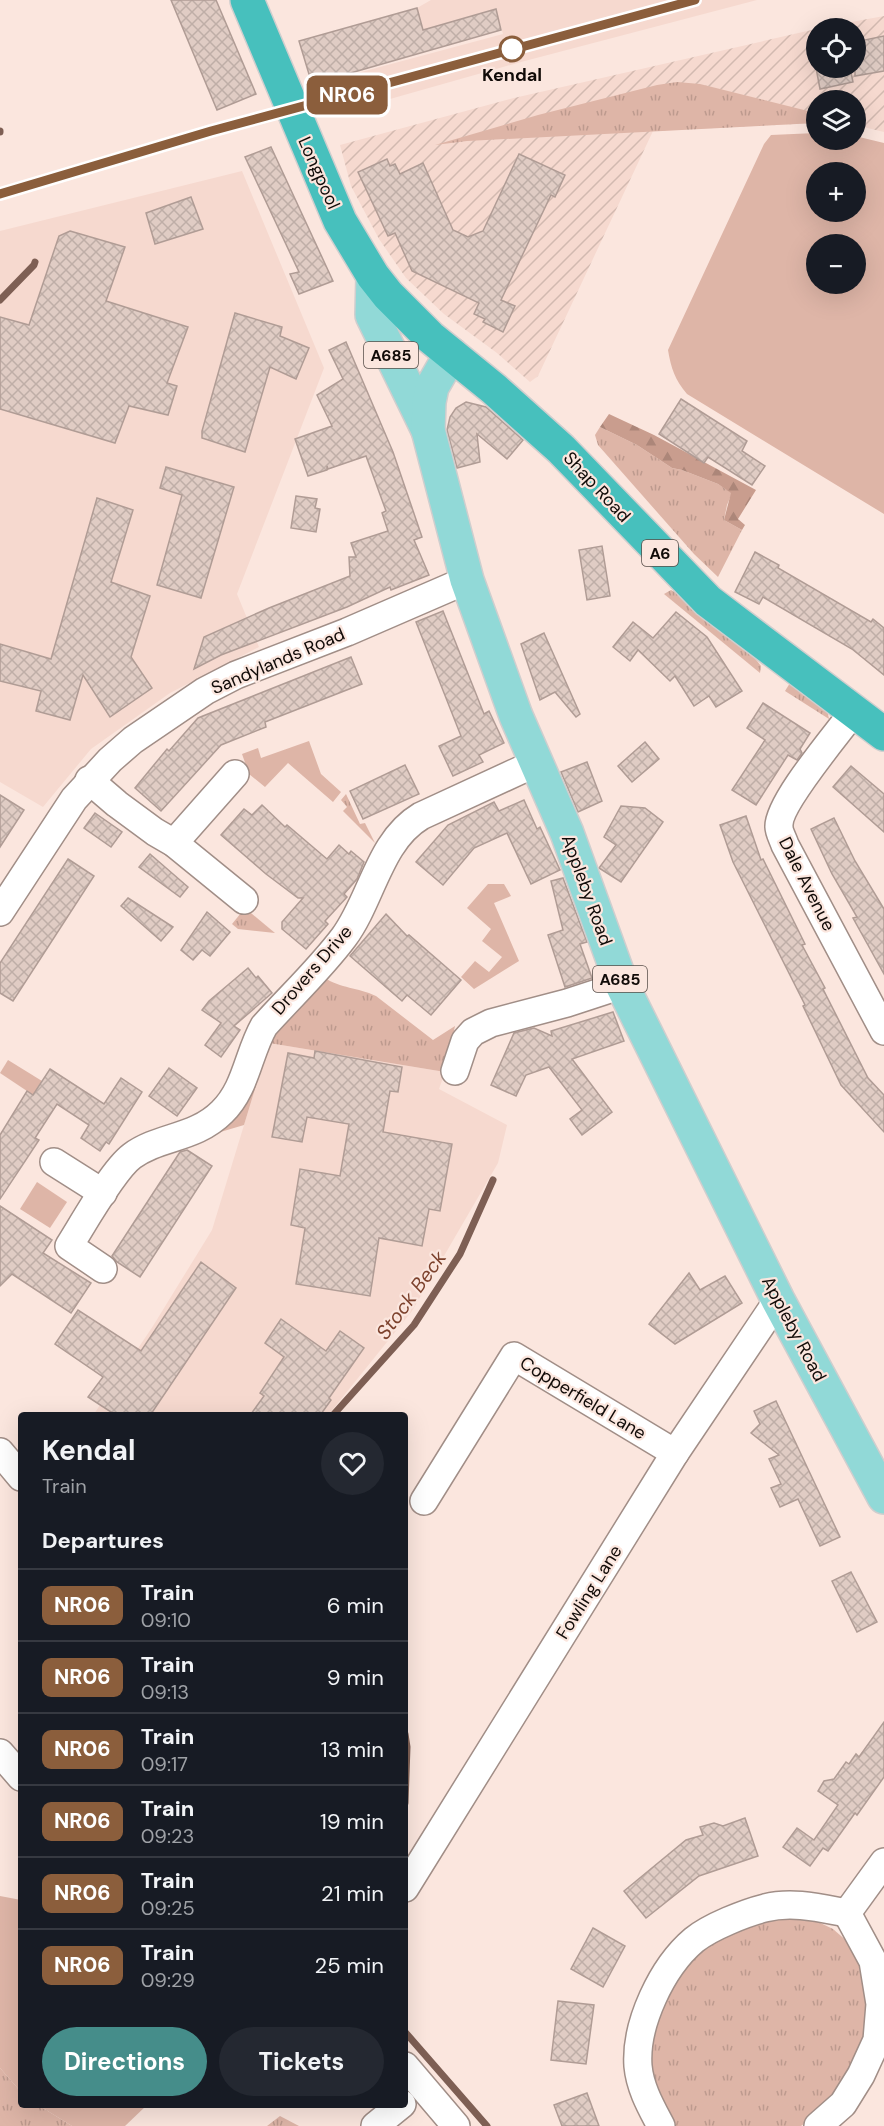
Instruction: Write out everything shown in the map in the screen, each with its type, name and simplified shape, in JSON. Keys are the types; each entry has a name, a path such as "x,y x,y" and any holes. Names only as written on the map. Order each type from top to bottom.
{"highway":[{"name":"Longpool","path":"247,0 340,220 373,276"},
{"name":"Shap Road","path":"373,276 407,315 561,450 708,602 884,734"}],"main road":[{"name":"A685","path":"373,276 372,315 428,430"},
{"name":"Appleby Road","path":"451,354 432,387 428,430 467,580 516,716 567,833 622,985 778,1300 884,1497"}],"street":[{"name":"Sandylands Road","path":"0,912 62,815 89,780 133,740 205,691 236,675 346,632 467,580"},
{"name":"Dale Avenue","path":"854,711 794,792 783,812 779,826 785,845 884,1031"},
{"name":"Drovers Drive","path":"103,1269 69,1246 103,1193 131,1156 145,1148 206,1126 223,1112 236,1096 246,1074 256,1040 264,1026 344,937 398,834 409,823 437,808 537,764"},
{"path":"174,843 235,774"},
{"path":"89,780 117,804 174,843 243,900"},
{"path":"455,1071 465,1041 473,1032 491,1023 567,1003 622,985"},
{"path":"54,1162 103,1193"},
{"name":"Fowling Lane","path":"408,1883 675,1453 778,1300"},
{"name":"Copperfield Lane","path":"424,1501 514,1356 675,1453"},
{"path":"0,1452 18,1473"},
{"path":"0,1753 18,1774"},
{"path":"847,1913 884,1862"},
{"path":"660,2126 644,2094 638,2067 640,2035 657,1987 694,1940 729,1920 767,1907 805,1905 847,1913"},
{"path":"818,2126 843,2104 861,2075 877,2040 880,2004 873,1961 847,1913"},
{"path":"410,2098 456,2126"},
{"path":"375,2126 398,2108"}],"shaded area":[{"path":"431,0 757,0 521,62 330,116 331,99 324,82 503,34 496,10 423,30 417,8"},
{"path":"884,16 884,132 866,128 866,90 806,90 806,123 653,131 538,376 530,382 497,353 444,314 406,278 379,239 351,186 340,145 514,98 806,31 806,78 866,78 866,19"},
{"path":"242,171 324,368 237,594 259,647 170,693 91,749 43,807 0,782 0,231"},
{"path":"269,1043 445,1072 439,1089 507,1125 498,1163 412,1311 331,1412 95,1412 153,1326 212,1230"}],"green space":[{"path":"677,82 700,84 806,110 806,124 467,141 435,145 538,115"},
{"path":"806,133 806,150 866,150 866,139 884,143 884,514 687,394 679,384 672,368 668,350 764,144 771,135"},
{"path":"609,414 654,435 756,490 738,519 745,525 742,530 724,520 731,493 718,484 672,468 637,445 600,427"},
{"path":"600,427 637,445 672,468 718,484 732,493 724,520 742,530 718,577 694,554 598,445 595,435"},
{"path":"671,590 683,597 754,657 761,666 760,673 664,594"},
{"path":"790,683 827,709 829,719 785,691"},
{"path":"309,741 321,774 341,792 333,802 288,763 265,787 249,774 242,754 258,748 261,758"},
{"path":"346,794 360,824 365,823 375,843 343,811 347,807 341,800"},
{"path":"488,884 504,884 511,896 494,903 519,961 474,989 461,977 475,961 489,972 502,957 482,941 491,929 467,908"},
{"path":"245,908 275,933 238,929 232,924"},
{"path":"323,977 337,984 376,996 433,1040 455,1026 445,1072 269,1043 244,1125 207,1136 265,1042"},
{"path":"8,1060 42,1081 36,1097 0,1073"},
{"path":"37,1182 67,1202 50,1228 20,1209"},
{"path":"0,1896 18,1899 18,2089 0,2068"},
{"path":"768,1916 812,1919 833,1929 848,1942 861,1962 873,2005 862,2051 824,2109 801,2126 674,2126 665,2116 649,2062 659,2007 678,1972 702,1948"},
{"path":"0,2068 18,2089 18,2108 43,2108 72,2126 0,2126"},
{"path":"43,2108 144,2108 125,2126 72,2126"},
{"path":"280,2116 299,2126 267,2126"}],"building":[{"path":"171,0 216,0 256,94 217,110"},
{"path":"417,8 423,30 496,9 501,30 312,84 299,41"},
{"path":"884,36 884,71 866,74 866,40"},
{"path":"818,78 852,78 853,82 820,89"},
{"path":"271,147 333,281 299,294 290,274 299,272 245,157"},
{"path":"519,154 565,175 555,197 551,195 501,300 515,306 503,332 483,322 485,319 474,314 479,303 412,271 395,233 388,236 358,172 387,159 390,166 395,164 400,174 423,163 453,230 468,237 483,231"},
{"path":"191,197 203,229 155,244 146,213"},
{"path":"70,231 125,247 106,301 188,327 167,383 177,386 168,415 129,406 115,443 0,409 0,317 29,325 59,236"},
{"path":"235,313 282,327 280,336 309,348 296,379 270,367 245,452 202,438"},
{"path":"346,342 393,452 422,537 414,540 429,575 391,590 390,587 347,607 221,655 194,669 204,637 350,576 349,557 356,557 351,543 388,531 382,513 386,511 366,456 328,469 327,466 327,470 308,476 295,439 332,426 317,395 343,379 329,350"},
{"path":"681,399 747,441 742,451 765,466 752,485 708,457 704,463 659,434"},
{"path":"466,402 486,407 523,440 507,459 477,434 480,462 457,468 447,430 450,417 456,408"},
{"path":"166,467 234,487 201,598 157,585 182,495 160,488"},
{"path":"296,496 317,499 315,508 320,509 316,532 291,528"},
{"path":"97,498 133,510 111,582 150,596 131,657 152,688 110,717 83,675 70,720 36,711 41,691 0,681 0,644 51,659"},
{"path":"602,546 610,596 587,600 579,550"},
{"path":"755,552 779,565 778,568 871,622 873,619 884,628 884,675 852,649 763,597 759,604 735,592"},
{"path":"443,611 484,714 489,711 504,743 479,755 483,762 453,776 439,746 461,736 416,622"},
{"path":"676,612 707,637 742,691 716,707 709,696 694,706 675,676 670,681 638,650 630,661 613,647 633,622 653,638"},
{"path":"544,633 580,714 576,717 555,692 540,700 521,644"},
{"path":"351,657 362,684 265,722 266,727 221,745 161,811 135,788 167,749 169,751 198,718"},
{"path":"763,703 810,733 800,749 802,753 797,760 788,755 756,805 732,790 765,740 747,728"},
{"path":"645,742 659,759 632,782 618,766"},
{"path":"587,762 602,801 578,812 561,772"},
{"path":"405,765 419,794 363,819 350,791"},
{"path":"851,766 884,794 884,832 833,787"},
{"path":"0,795 24,810 0,847"},
{"path":"524,800 537,829 540,827 560,870 531,884 507,833 474,848 443,885 416,862 448,825 494,802 499,811"},
{"path":"262,805 285,827 287,825 327,859 339,845 349,854 351,851 364,862 357,879 344,894 347,897 325,921 328,924 306,949 282,929 282,922 303,898 298,898 266,874 221,835 244,809 252,815"},
{"path":"621,806 645,808 663,822 621,882 599,868 616,845 604,837"},
{"path":"95,813 122,832 111,847 84,828"},
{"path":"746,816 761,860 763,859 805,944 802,945 825,988 823,989 868,1078 884,1095 884,1132 841,1085 803,1006 805,1005 733,862 720,825"},
{"path":"834,818 855,861 884,909 884,974 853,918 857,917 832,874 811,829"},
{"path":"150,854 188,887 180,897 139,867"},
{"path":"68,859 94,876 13,1001 0,993 0,963"},
{"path":"563,878 587,942 580,944 592,978 565,987 548,935 563,930 551,881"},
{"path":"128,898 173,927 161,941 121,906"},
{"path":"207,912 230,932 210,956 202,950 193,960 181,950"},
{"path":"386,914 407,936 409,935 461,980 431,1015 407,995 402,1001 350,956"},
{"path":"248,968 272,993 234,1026 240,1030 221,1057 205,1045 221,1023 202,1010 209,1001"},
{"path":"613,1012 624,1041 572,1059 612,1112 582,1135 570,1119 582,1110 549,1067 526,1075 516,1096 491,1085 514,1033 534,1028 552,1036 551,1031"},
{"path":"315,1051 402,1067 398,1092 390,1091 383,1132 452,1144 440,1211 429,1209 422,1246 379,1238 370,1296 296,1284 305,1228 291,1225 300,1169 340,1176 349,1124 307,1117 302,1142 272,1137 288,1053 314,1058"},
{"path":"169,1068 197,1088 177,1116 149,1096"},
{"path":"50,1069 104,1104 121,1078 142,1092 109,1144 106,1142 100,1151 81,1138 89,1125 57,1104 35,1138 39,1140 0,1199 0,1135 27,1091 33,1095"},
{"path":"187,1150 212,1166 140,1277 117,1262 112,1256 180,1152"},
{"path":"0,1206 52,1240 43,1253 91,1283 71,1313 12,1274 0,1286"},
{"path":"201,1262 236,1288 152,1412 111,1412 88,1397 103,1377 55,1344 78,1310 141,1351"},
{"path":"689,1273 700,1290 725,1276 742,1303 675,1344 649,1324"},
{"path":"281,1319 326,1351 340,1331 364,1348 329,1398 331,1400 322,1412 252,1412 264,1396 260,1393 284,1357 265,1343"},
{"path":"776,1401 840,1537 820,1546 798,1499 780,1507 771,1488 781,1484 769,1459 779,1455 751,1433 760,1424 754,1411"},
{"path":"851,1572 877,1622 857,1632 832,1581"},
{"path":"884,1722 884,1777 828,1851 823,1848 810,1866 783,1847 797,1828 814,1840 838,1805 818,1791 824,1781 834,1779 846,1762 849,1764 856,1754 859,1757"},
{"path":"745,1818 758,1856 699,1876 646,1918 624,1891 686,1840 703,1835 700,1827 714,1823 723,1826"},
{"path":"593,1928 625,1946 603,1987 571,1969"},
{"path":"558,2001 594,2005 586,2064 551,2060"},
{"path":"587,2093 599,2126 562,2126 554,2105"}],"waterway":[{"name":"Stock Beck","path":"0,300 35,262"},
{"name":"Stock Beck","path":"336,1412 414,1325 460,1254 493,1180"},
{"path":"408,2035 487,2126"}],"railway":[{"path":"0,194 211,131 695,0"}],"train":[{"name":"NR06","path":"0,194 211,131 695,0"}],"place":[{"name":"Kendal","path":"512,49"}]}
